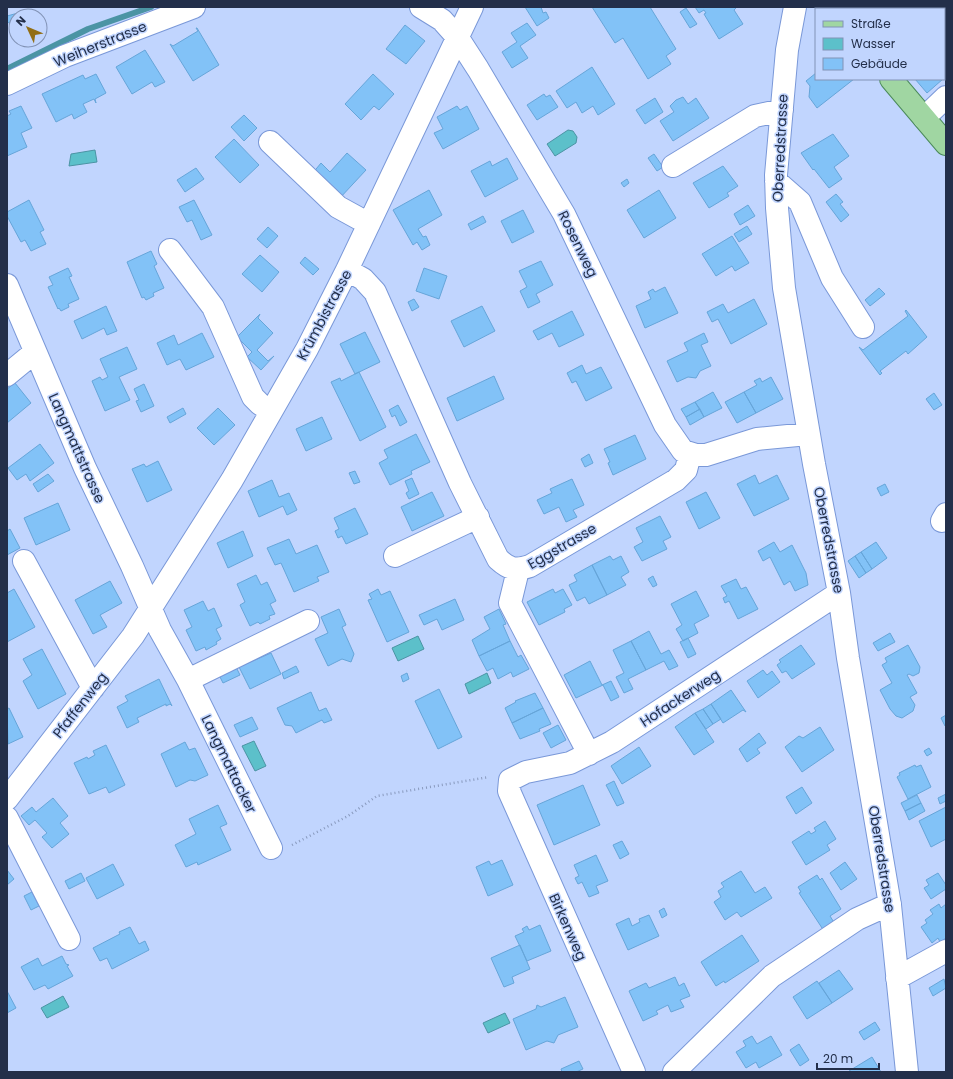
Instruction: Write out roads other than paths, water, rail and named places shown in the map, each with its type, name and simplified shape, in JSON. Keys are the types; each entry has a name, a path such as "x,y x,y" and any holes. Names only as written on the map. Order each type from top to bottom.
{"main road":[{"path":"892,80 946,144"}],"street":[{"name":"Weiherstrasse","path":"7,84 65,56 194,7"},
{"path":"421,7 442,20 458,38"},
{"name":"Krümbistrasse","path":"151,610 232,480 307,349 347,270 472,7"},
{"name":"Oberredstrasse","path":"795,7 787,50 776,182 784,288 808,434 840,593 848,658 890,904 907,1072"},
{"name":"Rosenweg","path":"458,38 564,214 665,425 679,446 690,454"},
{"path":"924,118 946,97"},
{"path":"673,166 755,116 782,110"},
{"path":"270,142 338,207 369,224"},
{"path":"776,182 800,202 832,278 863,327"},
{"path":"170,250 213,307 253,397 260,404 271,411"},
{"name":"Eggstrasse","path":"347,270 363,279 375,292 498,559 507,568 518,570 530,566 676,480 686,470 690,454"},
{"name":"Langmattstrasse","path":"7,285 85,468 132,566 151,610"},
{"path":"7,375 35,352"},
{"path":"690,454 706,455 757,439 808,434"},
{"path":"395,556 478,517"},
{"path":"24,560 93,688"},
{"path":"518,570 510,603 588,754"},
{"name":"Hofackerweg","path":"510,780 526,772 570,763 612,742 840,593"},
{"name":"Langmattacker","path":"151,610 188,680 271,848"},
{"name":"Pfaffenweg","path":"7,799 133,636 151,610"},
{"path":"188,680 308,621"},
{"name":"Birkenweg","path":"510,780 509,791 634,1072"},
{"path":"7,818 69,939"},
{"path":"674,1072 772,976 857,919 890,904"},
{"path":"897,978 946,951"}],"water":[{"path":"568,130 573,131 577,137 576,143 555,156 547,144"},
{"path":"95,150 97,162 69,166 71,154"},
{"path":"418,636 424,649 398,661 392,648"},
{"path":"487,673 491,683 469,694 465,684"},
{"path":"254,741 266,766 255,771 242,746"},
{"path":"63,996 69,1007 47,1018 41,1008"},
{"path":"505,1013 510,1023 488,1033 483,1023"}],"waterway":[{"path":"7,69 88,29 151,7"}]}
